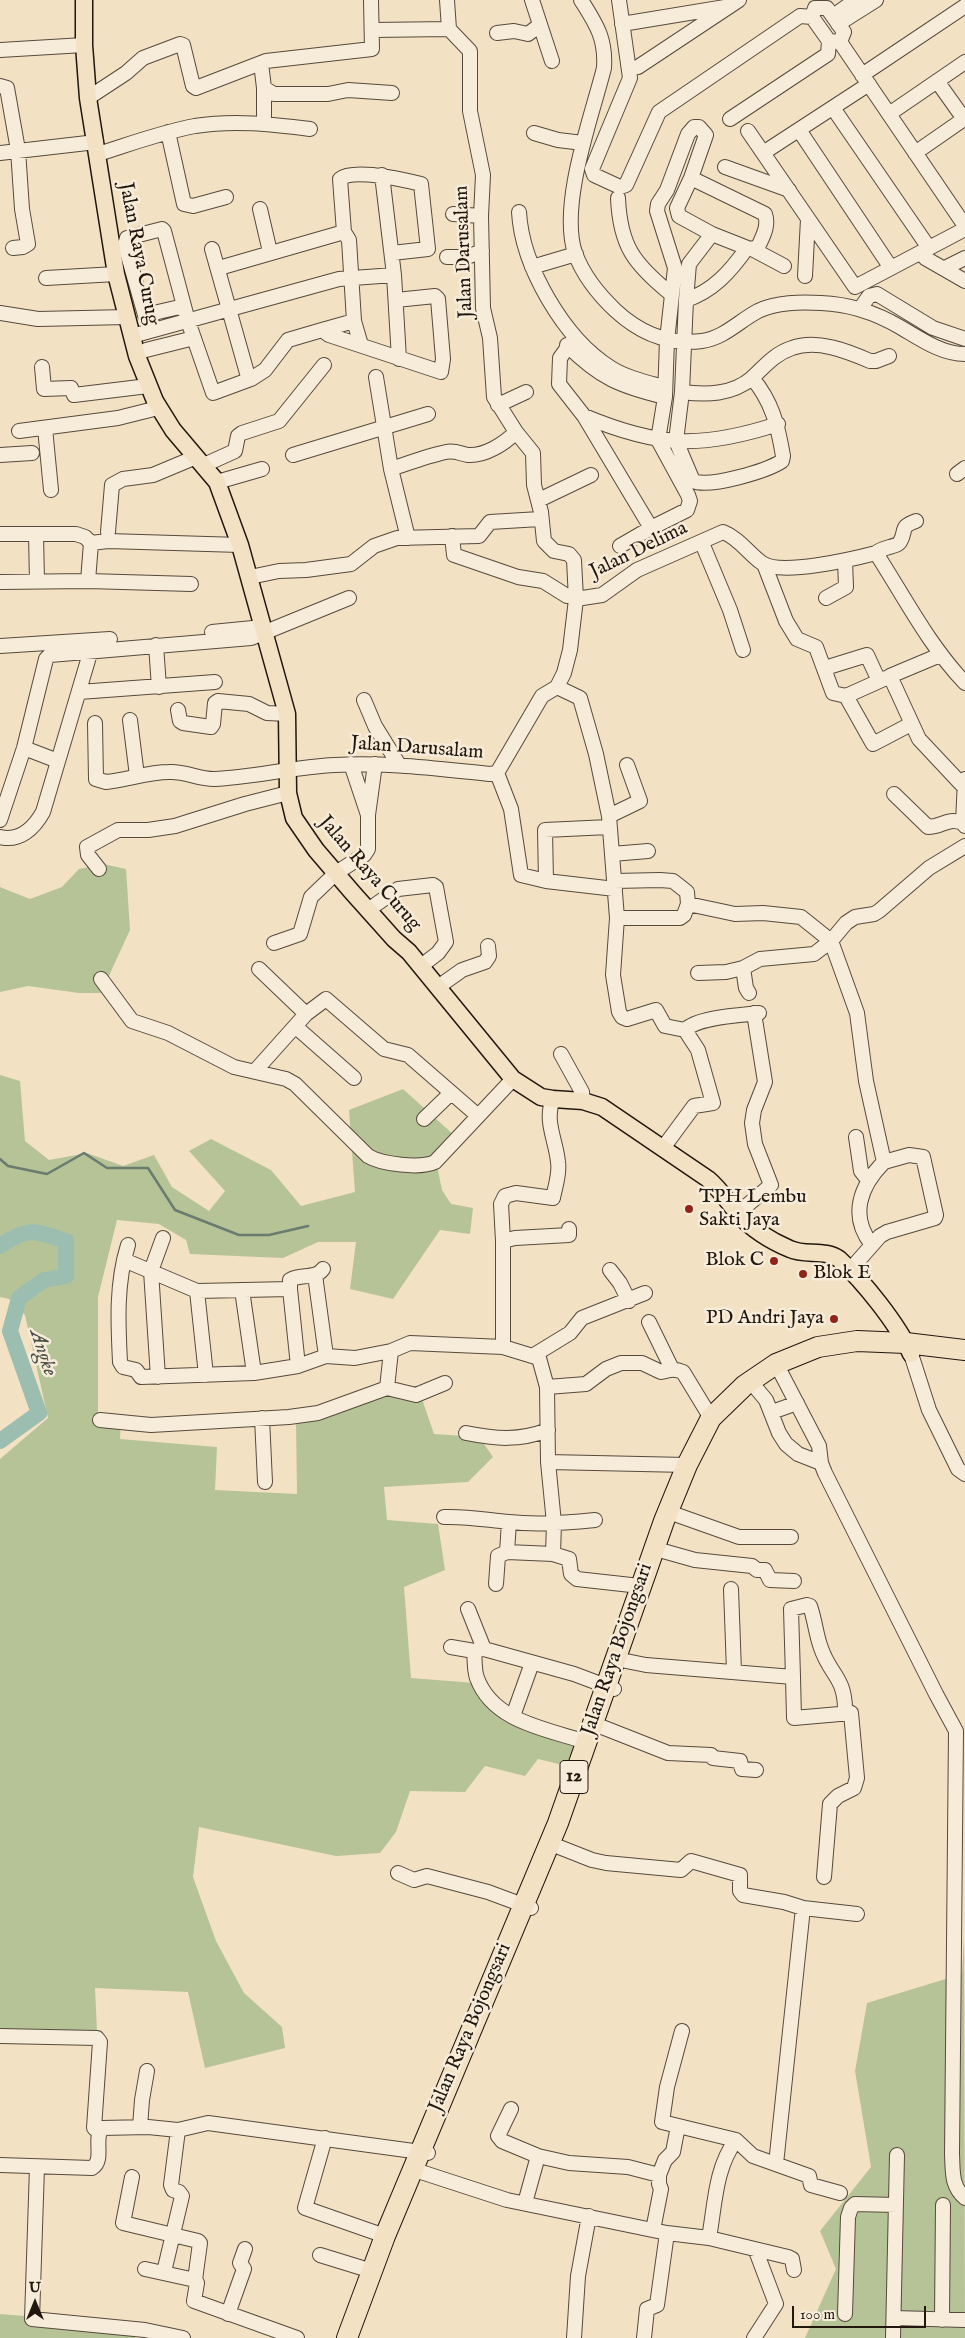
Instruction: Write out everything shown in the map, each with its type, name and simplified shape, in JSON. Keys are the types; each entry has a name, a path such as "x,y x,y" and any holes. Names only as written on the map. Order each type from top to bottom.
{"highway":[{"name":"Jalan Raya Bojongsari","path":"620,1660 640,1586 687,1465 711,1418 744,1385 776,1364 804,1351 840,1342 857,1341 965,1359"},
{"name":"Jalan Raya Bojongsari","path":"347,2338 385,2236 424,2152 527,1906 586,1742 610,1687 677,1515 710,1441 734,1408 756,1388 781,1373 809,1361 839,1352 909,1349 965,1350"},
{"name":"Jalan Raya Bojongsari","path":"527,1906 559,1847 602,1727 610,1687"},
{"name":"Jalan Raya Bojongsari","path":"356,2338 421,2172 424,2152"}],"main road":[{"name":"Jalan Raya Curug","path":"84,0 84,45 88,98 116,274 127,317 148,386 158,408 217,482 240,544 287,714 288,793 294,818 336,873 421,966 512,1079 533,1093 552,1100 583,1101 602,1108 715,1185 738,1213 764,1235 790,1249 803,1253 833,1255 850,1270 909,1349"}],"street":[{"path":"88,98 126,74 143,58 180,44 183,45 193,86 196,88 261,63 280,58 372,50 371,0"},
{"path":"372,30 449,29 447,0"},
{"path":"532,0 552,61"},
{"path":"581,0 595,22 605,50 604,68 576,172 572,210 573,239 576,254 592,284 620,315 648,334 667,340 683,342 712,339 725,333 756,312 777,305 824,303 860,309 894,324 916,342 965,354"},
{"path":"619,0 630,78 592,169 594,175 620,188 626,185 659,112 812,8 827,8 844,32 834,41 828,54 730,119"},
{"path":"836,20 856,0"},
{"path":"836,20 876,0"},
{"path":"622,24 734,3"},
{"path":"629,69 638,67 734,3"},
{"path":"763,153 833,108 866,79 965,6"},
{"path":"748,131 855,287 927,253 965,227 866,79 834,41 812,8"},
{"path":"497,33 514,31 528,34 540,25"},
{"name":"Jalan Darusalam","path":"95,722 96,779 106,782 167,772 184,772 201,778 214,779 287,768 351,764 399,765 497,773 542,696 557,687 567,663 574,560 569,554 554,551 546,545 540,519 539,500 534,485 533,454 516,432 494,397 490,338 483,308 481,216 483,175 470,111 470,51 449,29"},
{"path":"0,50 84,45"},
{"path":"889,114 965,62"},
{"path":"261,63 264,88 264,123"},
{"path":"915,153 964,119 937,81"},
{"path":"0,86 7,88 18,150 22,209 28,244 23,247 13,248"},
{"path":"264,88 274,94 328,94 348,90 392,93"},
{"path":"833,108 927,253 944,268 965,281"},
{"path":"0,153 18,150 97,148 213,124 264,123 310,129"},
{"path":"620,546 687,510 690,502 658,440 664,392 674,261 658,217 658,204 667,190 688,134 694,127 699,127 706,135 677,212 679,216 712,234 750,249 784,266"},
{"path":"799,130 892,268"},
{"path":"168,132 181,198 184,204 193,206 226,197"},
{"path":"534,133 558,140 583,143"},
{"path":"725,168 789,190"},
{"path":"361,345 354,321 349,240 344,232 340,179 348,175 382,175 421,184 428,249 392,253"},
{"path":"382,175 392,253 399,359"},
{"path":"686,300 702,294 716,284 750,249 758,247 766,228 765,214 691,178"},
{"path":"618,198 622,233 632,256 646,274 671,294"},
{"path":"260,209 270,252"},
{"path":"519,212 527,253 532,267 571,341 586,364 607,378 633,389 664,392"},
{"path":"453,214 481,216"},
{"path":"805,276 808,219"},
{"path":"184,306 145,315 125,245 127,238 162,229 184,306 188,321 213,393 252,379 265,370 288,340 354,321"},
{"path":"219,268 344,232"},
{"path":"712,234 689,264 686,300 682,392 676,441 693,481 703,483 756,472 782,461 784,456 778,424 761,389 752,378"},
{"path":"212,249 231,309 247,373 252,379"},
{"path":"447,257 468,257 482,251"},
{"path":"532,267 576,254"},
{"path":"944,268 965,258"},
{"path":"674,261 689,264"},
{"path":"46,278 116,274"},
{"path":"132,336 295,290 351,277 394,275"},
{"path":"860,309 869,296 877,294 933,328 965,339"},
{"path":"322,330 329,335 438,372 443,370 438,299 435,296 396,300"},
{"path":"0,313 38,319 127,317"},
{"path":"146,350 194,338"},
{"path":"571,341 560,358 559,384 584,416 651,528"},
{"path":"682,392 716,393 741,385 752,378 778,354 794,347 840,349 870,361 876,361 889,356"},
{"path":"108,532 112,485 123,479 153,475 235,451 238,436 242,433 279,421 324,365"},
{"path":"42,367 44,389 70,388 74,395 148,386"},
{"path":"376,377 382,426 408,538"},
{"path":"498,405 526,392"},
{"path":"19,431 118,418 158,408"},
{"path":"293,454 382,426 428,414"},
{"path":"584,416 615,429 658,440 676,441 723,439 778,424"},
{"path":"45,428 51,490"},
{"path":"605,451 609,436 615,429"},
{"path":"391,469 456,450 463,454 479,455 509,439 516,432"},
{"path":"0,455 32,454"},
{"path":"217,482 262,469"},
{"path":"539,500 591,475"},
{"path":"250,577 279,571 306,570 351,564 383,541 397,538 482,535 490,522 540,519"},
{"path":"764,564 783,568 844,560 876,553 883,548 897,545 907,524 916,522"},
{"name":"Jalan Delima","path":"572,597 602,595 637,570 724,532 764,564"},
{"path":"0,534 76,534 85,537 91,543 88,580"},
{"path":"36,535 37,581"},
{"path":"452,536 454,555 518,577 543,581 572,597"},
{"path":"91,543 108,541 240,544"},
{"path":"702,543 730,610 744,650"},
{"path":"876,553 914,617 940,655 965,683"},
{"path":"826,598 846,587 844,560"},
{"path":"764,564 786,621 797,639 816,647 833,693 846,696 940,655"},
{"path":"0,582 88,580 191,584"},
{"path":"0,820 24,748 46,660 50,655 91,650 251,638 264,630 349,598"},
{"path":"0,646 264,630"},
{"path":"156,645 159,687"},
{"path":"0,838 14,837 26,833 39,820 43,812 91,650"},
{"path":"824,668 867,655 870,658 885,678 923,744 964,783 964,824 949,820 934,826 928,826 894,794"},
{"path":"79,692 215,682"},
{"path":"557,687 580,698 596,754 609,822 617,918 613,975 618,1006 622,1017 627,1019 656,1010 665,1026 685,1030 698,1050 713,1103 694,1106 663,1148"},
{"path":"846,696 873,744 911,724"},
{"path":"364,700 375,726 399,765"},
{"path":"178,710 180,721 183,723 211,726 213,724 215,703 218,701 249,704 267,713 287,714"},
{"path":"130,720 137,776"},
{"path":"24,748 58,761"},
{"path":"351,764 368,815"},
{"path":"274,943 300,934 311,897 336,873 364,855 368,849 368,815 375,764"},
{"path":"546,881 544,830 609,822 640,801 627,765"},
{"path":"497,773 511,809 521,875 546,881 615,885 660,880 673,882 687,892 688,904 684,915 680,918 617,918"},
{"path":"100,869 88,855 87,847 118,830 148,830 175,826 288,793"},
{"path":"698,973 726,972 743,968 760,959 814,954 831,941 846,923 855,917 874,914 879,911 929,868 965,846"},
{"path":"612,854 648,851"},
{"path":"368,910 398,889 436,886 446,942 438,953 421,966"},
{"path":"688,904 736,914 801,917 831,941 857,1013 866,1081 884,1162"},
{"path":"438,987 462,970 485,962 489,956 488,946"},
{"path":"743,968 746,988 749,993"},
{"path":"259,969 306,1014"},
{"path":"101,979 132,1021 168,1032 234,1067 286,1079 295,1084 368,1156 382,1163 432,1163 512,1079"},
{"path":"255,1071 306,1014 326,999 384,1049 408,1055 477,1115"},
{"path":"685,1030 688,1026 699,1022 757,1013 764,1082 754,1110 752,1123 756,1144 771,1185 738,1213"},
{"path":"296,1027 354,1078"},
{"path":"561,1054 582,1092 583,1101"},
{"path":"424,1120 451,1093"},
{"path":"503,1347 501,1204 504,1196 516,1193 551,1199 559,1170 554,1134 548,1114 552,1100"},
{"path":"856,1137 860,1167 868,1180"},
{"path":"850,1270 872,1245 887,1232 935,1218 936,1215 924,1157 909,1155 884,1162 868,1180 859,1212 859,1221 863,1234 872,1245"},
{"path":"503,1241 515,1238 569,1235 569,1229"},
{"path":"158,1377 151,1271 163,1238"},
{"path":"128,1246 124,1260 118,1311 120,1362 123,1367 136,1370 141,1377 254,1373 298,1366 326,1356 355,1358 391,1351 410,1343 503,1347 534,1355 541,1362 547,1387 548,1462 554,1523 553,1554"},
{"path":"124,1260 197,1290 290,1289"},
{"path":"610,1270 620,1283 628,1301"},
{"path":"298,1366 290,1280 319,1272 326,1356"},
{"path":"197,1290 206,1375"},
{"path":"242,1290 254,1373"},
{"path":"534,1355 570,1333 582,1318 645,1293"},
{"path":"648,1322 672,1369"},
{"path":"909,1349 929,1410 958,1469 965,1474"},
{"path":"388,1388 391,1351"},
{"path":"547,1387 586,1384 606,1370 621,1363 642,1363 661,1372 672,1369 683,1372 711,1418"},
{"path":"781,1373 819,1446 821,1463 956,1731 959,2126 954,2185 957,2191 965,2198"},
{"path":"100,1420 151,1425 262,1418 318,1412 388,1388 416,1395 445,1383"},
{"path":"756,1388 766,1400 779,1433 786,1444 798,1454 821,1463"},
{"path":"772,1412 797,1403"},
{"path":"262,1418 265,1482"},
{"path":"466,1433 508,1439 523,1438 548,1430"},
{"path":"548,1462 687,1465"},
{"path":"677,1515 739,1537 791,1537"},
{"path":"444,1516 475,1517 509,1522 554,1523 595,1520"},
{"path":"507,1552 509,1522"},
{"path":"663,1551 695,1560 752,1566 757,1570 765,1570 770,1580 794,1581"},
{"path":"496,1584 498,1556 507,1552 553,1554 569,1559 571,1574 577,1579 640,1586"},
{"path":"731,1589 734,1671"},
{"path":"808,1605 811,1610 823,1654 841,1682 845,1710 851,1713 794,1718 791,1609 808,1605"},
{"path":"468,1609 479,1650 477,1677 484,1692 494,1705 503,1712 536,1726 586,1742"},
{"path":"451,1647 479,1650 532,1663 610,1687"},
{"path":"620,1660 793,1677"},
{"path":"513,1716 532,1663"},
{"path":"824,1877 830,1804 838,1796 850,1791 856,1785 851,1713"},
{"path":"602,1727 668,1753 711,1755 713,1758 740,1761 742,1770 756,1770"},
{"path":"559,1847 592,1860 606,1863 681,1870 691,1861 737,1872 740,1875 740,1891 743,1895 784,1902 803,1908 857,1914"},
{"path":"398,1873 414,1880 427,1876 479,1889 527,1906"},
{"path":"776,2164 803,1908"},
{"path":"682,2031 661,2119 662,2122 720,2134 736,2140 753,2156 809,2176 811,2185 840,2194"},
{"path":"0,2036 97,2038 100,2042 94,2128 98,2132 98,2158 95,2166 86,2168 0,2165"},
{"path":"140,2127 147,2071"},
{"path":"511,2109 498,2136 499,2139 538,2156 569,2163 628,2167 659,2175"},
{"path":"98,2132 107,2127 178,2130 208,2123 424,2152"},
{"path":"653,2230 661,2189 659,2175 664,2160 673,2152 678,2126"},
{"path":"164,2272 182,2196 171,2188 178,2130"},
{"path":"325,2138 305,2208 385,2236"},
{"path":"709,2238 722,2164 728,2150 736,2140"},
{"path":"893,2338 897,2155"},
{"path":"525,2203 538,2156"},
{"path":"37,2167 32,2319 145,2330 183,2338"},
{"path":"421,2172 488,2194 525,2203 667,2233 709,2238 790,2258 794,2270"},
{"path":"132,2177 124,2223 200,2243 194,2301 297,2338"},
{"path":"845,2314 848,2217 851,2208 855,2204 896,2205"},
{"path":"942,2320 944,2205"},
{"path":"574,2338 578,2276 588,2216"},
{"path":"644,2338 647,2308 657,2305 667,2233"},
{"path":"228,2314 244,2269 240,2263 245,2249"},
{"path":"754,2338 776,2304 756,2251"},
{"path":"320,2255 372,2271"},
{"path":"145,2269 195,2280"},
{"path":"894,2318 965,2320"}],"green space":[{"path":"103,864 126,869 130,930 101,993 79,993 28,986 0,992 0,887 30,899 62,887 79,869"},
{"path":"0,1075 20,1081 25,1141 49,1160 87,1153 123,1166 154,1155 172,1187 209,1211 225,1191 189,1151 211,1139 271,1170 301,1206 355,1192 349,1110 403,1089 455,1136 436,1161 442,1190 451,1204 473,1208 470,1234 440,1230 393,1299 350,1289 356,1242 318,1242 283,1258 190,1254 186,1240 159,1224 117,1220 98,1297 98,1420 121,1420 120,1439 217,1447 215,1490 297,1494 296,1421 386,1391 421,1396 434,1434 479,1437 493,1457 468,1482 384,1487 387,1520 438,1524 445,1570 404,1587 411,1678 488,1684 504,1710 582,1736 567,1766 538,1759 525,1776 485,1766 465,1792 410,1791 396,1832 380,1853 336,1856 199,1827 193,1877 216,1941 244,1993 282,2027 285,2048 205,2068 188,1992 95,1988 97,2031 0,2031 0,1459 48,1418 25,1315 9,1299 0,1297"},
{"path":"964,1938 965,2338 805,2338 836,2269 820,2231 871,2167 855,2071 867,2003 962,1974"},
{"path":"0,2314 136,2325 135,2338 0,2338"}],"waterway":[{"path":"0,1159 8,1166 47,1174 84,1153 107,1168 148,1168 175,1210 239,1235 269,1235 308,1226"},
{"name":"Angke","path":"0,1246 18,1235 32,1232 66,1241 66,1276 44,1280 19,1298 10,1331 39,1413 0,1441"}],"place":[{"name":"TPH Lembu Sakti Jaya","path":"689,1209"},
{"name":"Blok C","path":"774,1261"},
{"name":"Blok E","path":"803,1274"},
{"name":"PD Andri Jaya","path":"834,1319"}]}
